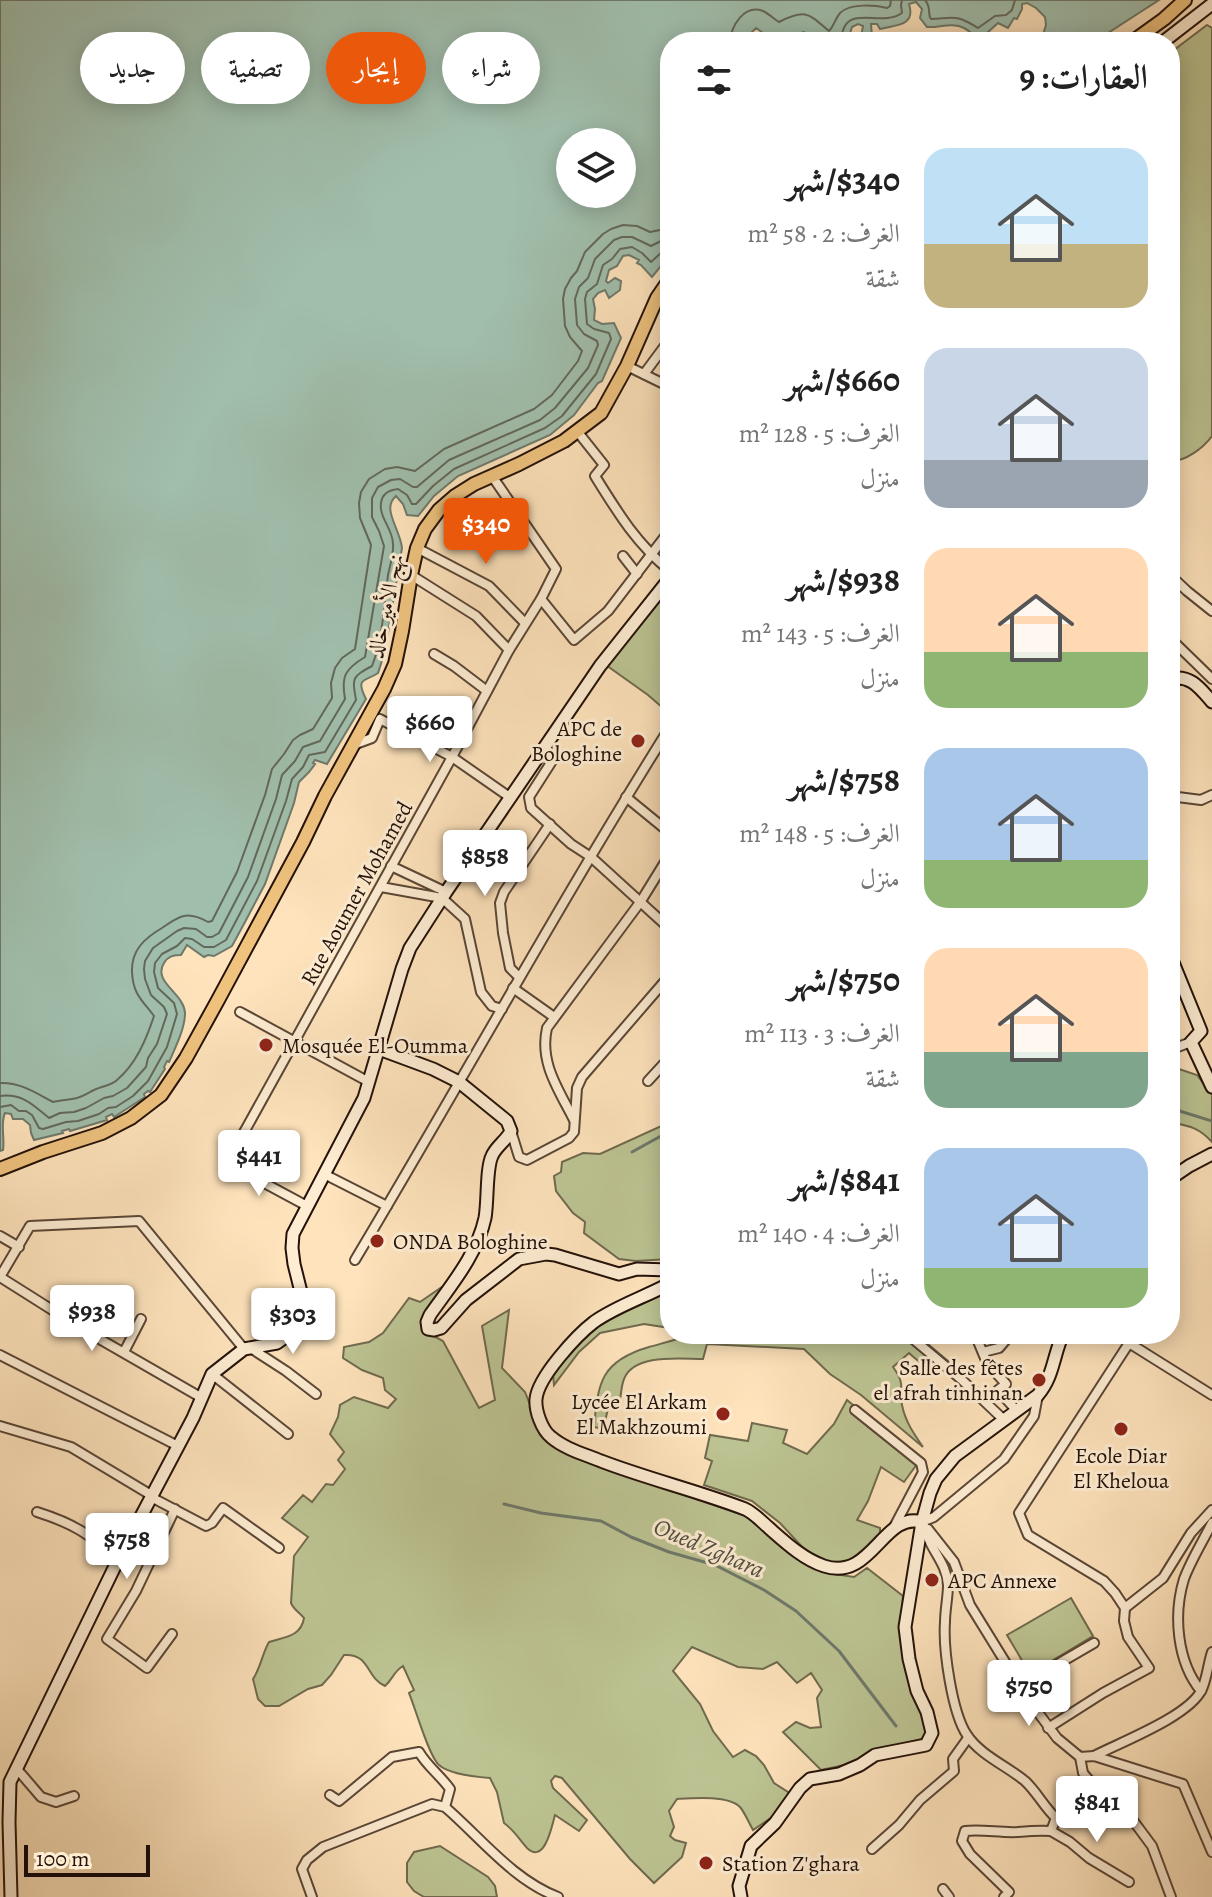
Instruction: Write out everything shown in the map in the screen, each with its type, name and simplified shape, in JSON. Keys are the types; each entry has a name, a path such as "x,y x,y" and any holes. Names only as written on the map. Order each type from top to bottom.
{"main road":[{"path":"1146,32 1185,0"},
{"name":"نهج الأمير خالد","path":"0,1169 102,1133 131,1118 161,1095 186,1058 218,1000 384,689 395,664 417,548 425,529 439,510 455,496 564,441 601,413 627,366 660,294"}],"street":[{"path":"1175,32 1212,4"},
{"path":"644,374 660,352"},
{"path":"627,366 660,382"},
{"path":"577,431 604,465 595,476 622,520 660,562"},
{"name":"Rue Aoumer Mohamed","path":"307,1206 227,1163 556,569 492,476"},
{"path":"541,599 574,640 608,611 660,542"},
{"path":"417,548 489,586 525,623"},
{"path":"623,556 637,574"},
{"path":"411,575 476,616 509,650"},
{"path":"1180,584 1212,611"},
{"path":"11,1897 10,1782 212,1374 247,1348 277,1343 293,1329 301,1292 294,1264 293,1234 364,1098 410,948 600,666 660,591"},
{"path":"1180,648 1212,679"},
{"path":"434,654 487,691"},
{"path":"1180,677 1191,680 1212,702"},
{"path":"352,745 372,738 380,719 452,757 511,798"},
{"path":"355,1260 519,977 660,743"},
{"path":"541,753 552,761 529,797 531,808 660,919"},
{"path":"1180,797 1201,800 1212,795"},
{"path":"626,797 660,825"},
{"path":"519,977 510,968 500,903 504,892 550,824"},
{"path":"391,866 444,895 465,919 481,992 492,1006 502,1009"},
{"path":"574,1120 550,1075 543,1043 547,1028 641,901 660,870"},
{"path":"381,887 444,895"},
{"path":"1180,976 1206,1032 1180,1046"},
{"path":"379,1049 459,1082 507,1121 519,1157 527,1160 569,1138 574,1132 577,1088 582,1077 660,987"},
{"path":"513,988 554,1017"},
{"path":"240,1012 369,1082"},
{"path":"1191,1042 1212,1087"},
{"path":"648,1081 660,1068"},
{"path":"511,1131 491,1156 485,1219 475,1246 458,1277 430,1315 428,1329 441,1328 466,1300 519,1259 555,1255 619,1274 637,1269 660,1270"},
{"path":"1180,1170 1212,1154"},
{"path":"324,1174 387,1206"},
{"path":"202,1398 0,1277 30,1226 139,1221 247,1348 286,1371 316,1394"},
{"path":"0,1236 19,1247"},
{"path":"660,1288 593,1323 544,1376 536,1399 540,1421 548,1436 571,1450 595,1459 749,1511 805,1557 826,1567 844,1568 872,1552 894,1527 923,1472 921,1463 855,1410"},
{"path":"124,1352 141,1319"},
{"path":"919,1344 1004,1420"},
{"path":"979,1344 987,1363 1006,1384 998,1390 1017,1411"},
{"path":"983,1352 1002,1344"},
{"path":"739,1893 751,1846 775,1823 810,1779 839,1774 875,1755 926,1745 932,1733 917,1691 905,1627 922,1522 930,1493 942,1470 955,1456 1046,1386 1059,1344"},
{"path":"1048,1728 1149,1668 1128,1637 1125,1608 1104,1581 1028,1535 1019,1513 1128,1344"},
{"path":"1131,1344 1212,1395"},
{"path":"0,1355 178,1446"},
{"path":"212,1374 288,1434"},
{"path":"922,1522 934,1517 1004,1459 1034,1416 1038,1395"},
{"path":"0,1426 71,1447 151,1496 208,1526 223,1508 279,1548"},
{"path":"172,1634 147,1668 107,1639 136,1591 175,1509"},
{"path":"1125,1608 1163,1578 1191,1533 1212,1510"},
{"path":"37,1512 66,1521 93,1538 118,1560"},
{"path":"894,1527 915,1520 922,1522 954,1562 970,1605 986,1634 1048,1728 1080,1757 1083,1773 1094,1786 1126,1811 1152,1846 1171,1897"},
{"path":"922,1522 944,1566 948,1585 944,1624 948,1673 959,1717 968,1738 1027,1782 1056,1818 1051,1831"},
{"path":"1201,1691 1188,1672 1178,1635 1179,1608 1184,1579 1212,1523"},
{"path":"1020,1686 1094,1643"},
{"path":"1094,1756 1188,1707 1201,1691 1212,1652"},
{"path":"872,1849 899,1825 920,1800 954,1771 953,1759 968,1738"},
{"path":"330,1795 339,1801 392,1757 419,1752 425,1763 441,1776 450,1789 445,1807"},
{"path":"1080,1757 1094,1756 1183,1784 1212,1852"},
{"path":"17,1769 41,1797 56,1802 74,1796"},
{"path":"312,1897 302,1869 307,1860 323,1847 432,1804 445,1807 510,1867 541,1890 558,1897"},
{"path":"1018,1897 1007,1894 970,1854 962,1841 965,1831 1051,1831 1129,1882"}],"green space":[{"path":"1207,25 1212,28 1212,436 1204,445 1180,459 1180,45"},
{"path":"660,599 660,705 606,665"},
{"path":"1180,1069 1197,1075 1212,1095 1212,1142 1193,1128 1180,1125"},
{"path":"660,1127 660,1260 619,1259 584,1233 585,1222 573,1213 556,1191 554,1176 561,1172 562,1162 583,1153 600,1154"},
{"path":"449,1285 426,1332 443,1341 479,1408 495,1400 482,1326 509,1310 502,1368 525,1392 541,1433 552,1445 752,1518 803,1559 828,1573 854,1577 867,1568 903,1596 900,1638 911,1691 928,1728 925,1738 883,1749 859,1762 821,1770 783,1732 796,1722 810,1728 821,1727 817,1698 822,1690 811,1673 797,1683 777,1662 763,1669 738,1667 692,1647 673,1671 700,1704 713,1731 733,1757 745,1750 756,1756 774,1783 791,1794 786,1808 753,1830 742,1809 735,1803 710,1798 677,1799 669,1811 674,1827 670,1836 686,1843 682,1857 654,1883 562,1778 555,1776 551,1781 553,1788 587,1820 579,1831 555,1815 543,1848 533,1852 527,1848 504,1823 497,1792 490,1778 449,1771 435,1760 409,1693 414,1690 403,1666 385,1686 374,1678 359,1658 344,1655 322,1685 308,1689 279,1706 265,1706 258,1699 253,1679 269,1642 296,1633 304,1618 291,1603 294,1556 308,1537 282,1518 303,1495 312,1502 326,1484 333,1485 345,1469 338,1460 344,1452 330,1434 340,1405 354,1397 388,1408 396,1399 385,1390 383,1378 343,1358 344,1347 369,1342 383,1333 409,1298 420,1302"},
{"path":"660,1296 660,1326 644,1324 600,1333 579,1352 554,1385 553,1374 590,1329"},
{"path":"660,1344 707,1344 703,1359 659,1359 637,1365 624,1379 619,1405 609,1405 603,1429 594,1427 605,1375 621,1359"},
{"path":"707,1344 928,1344 954,1366 929,1367 909,1353 893,1367 901,1382 905,1416 923,1447 861,1395 830,1374 804,1349"},
{"path":"847,1400 920,1460 904,1482 881,1467 857,1520 880,1528 880,1538 867,1551 843,1566 824,1562 805,1550 780,1523 752,1501 704,1485 712,1461 705,1458 710,1435 748,1441 752,1423 787,1430 783,1443 807,1454 834,1424"},
{"path":"1071,1598 1093,1636 1030,1674 1007,1635"},
{"path":"440,1846 488,1877 495,1886 497,1897 424,1897 414,1891 407,1882 407,1863 414,1852"}],"water":[{"path":"0,0 1159,0 1109,32 1044,32 1045,17 1027,3 1022,4 1017,19 1014,18 1008,28 998,23 988,32 970,32 950,25 927,27 920,18 922,9 916,2 909,4 910,17 907,21 880,29 877,24 871,24 872,32 862,32 863,26 858,24 850,32 762,32 756,28 752,32 660,32 660,267 652,277 637,263 639,260 629,255 623,256 617,266 609,270 606,281 608,283 615,278 621,281 620,290 609,298 605,290 593,299 594,320 602,324 614,323 621,338 602,381 574,415 550,435 458,476 434,496 418,516 407,515 396,496 392,501 391,513 402,548 385,651 378,673 363,681 361,687 366,699 327,764 315,760 299,782 265,884 232,946 214,956 204,957 187,945 181,955 171,956 164,963 162,976 180,999 185,1013 169,1062 150,1092 114,1117 112,1114 106,1117 107,1120 34,1140 30,1125 23,1119 13,1119 11,1114 5,1113 3,1150 0,1151"}],"waterway":[{"path":"1180,1111 1212,1121"},
{"path":"632,1152 660,1137"},
{"name":"Oued Zghara","path":"504,1504 541,1513 601,1521 669,1552 715,1565 764,1590 796,1611 839,1651 896,1726"}],"place":[{"name":"APC de Bologhine","path":"638,741"},
{"name":"Mosquée El-Oumma","path":"266,1045"},
{"name":"ONDA Bologhine","path":"377,1241"},
{"name":"Salle des fêtes el afrah tinhinan","path":"1039,1380"},
{"name":"Lycée El Arkam El Makhzoumi","path":"723,1414"},
{"name":"Ecole Diar El Kheloua","path":"1121,1429"},
{"name":"APC Annexe","path":"932,1580"},
{"name":"Station Z'ghara","path":"706,1863"}]}
